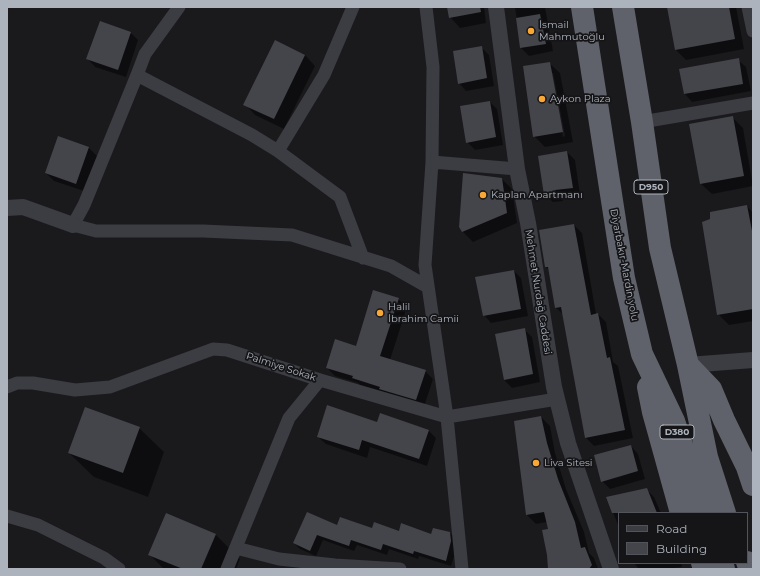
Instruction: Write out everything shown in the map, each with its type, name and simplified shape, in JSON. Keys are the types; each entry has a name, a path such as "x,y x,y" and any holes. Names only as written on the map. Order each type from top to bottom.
{"highway":[{"name":"Diyarbakır-Mardin yolu","path":"582,7 624,278 642,354 674,421 704,512"},
{"name":"D950","path":"623,7 642,122 660,248 688,365"},
{"path":"642,354 653,412 682,512"},
{"path":"688,365 711,389 724,420 747,466 753,485"},
{"name":"D380","path":"688,365 707,457 725,512"}],"street":[{"path":"73,225 84,204 145,54 179,7"},
{"path":"278,151 324,75 353,7"},
{"path":"426,7 433,67 432,162 425,265 448,417 462,569"},
{"name":"Mehmet Nurdağ Caddesi","path":"496,7 517,169 529,231 552,378 568,443 611,569"},
{"path":"748,7 753,30"},
{"path":"137,75 252,135 278,151 340,197 363,258"},
{"path":"642,122 753,103"},
{"path":"432,162 517,169"},
{"path":"7,208 23,207 73,225 96,231 203,231 292,235 391,266 428,287"},
{"name":"Palmiye Sokak","path":"7,387 17,383 33,383 75,390 110,387 213,349 227,350 320,380 448,417 557,399"},
{"path":"688,365 753,360"},
{"path":"227,569 289,418 320,380"},
{"path":"7,516 38,525 104,558 119,569"},
{"path":"236,548 279,559 335,565 400,569"}],"building":[{"path":"447,7 480,7 481,12 449,18"},
{"path":"667,7 729,7 735,39 675,50"},
{"name":"İsmail Mahmutoğlu","path":"540,14 546,44 520,48 516,18"},
{"path":"100,21 131,32 118,70 86,59"},
{"path":"275,40 305,55 274,119 243,105"},
{"path":"482,46 487,78 458,84 453,51"},
{"path":"739,58 743,84 684,94 679,69"},
{"name":"Aykon Plaza","path":"550,62 563,132 533,137 523,66"},
{"path":"490,101 496,137 466,143 460,106"},
{"path":"733,116 744,176 700,184 689,124"},
{"path":"58,136 89,147 76,184 45,173"},
{"path":"567,151 573,188 555,190 556,193 544,195 538,156"},
{"name":"Kaplan Apartmanı","path":"463,173 502,178 507,213 462,232 459,227"},
{"path":"747,205 753,236 753,309 717,315 702,222 710,219 710,212"},
{"path":"574,224 591,315 598,313 607,358 610,357 625,430 585,438 561,307 555,308 548,267 545,267 539,230"},
{"path":"514,270 521,309 483,316 475,277"},
{"path":"373,290 399,298 380,356 426,370 416,400 379,389 380,387 352,378 353,376 326,368 335,339 356,346"},
{"path":"525,328 533,374 504,380 495,334"},
{"path":"327,405 377,422 380,413 429,430 419,459 362,440 359,450 317,437"},
{"path":"85,407 140,427 123,473 68,453"},
{"path":"541,416 547,443 558,479 575,522 581,548 585,547 592,565 589,569 548,569 542,530 548,529 544,512 526,515 514,421"},
{"path":"631,445 638,471 601,482 594,455"},
{"path":"647,488 657,512 612,513 606,497"},
{"path":"307,512 337,525 340,517 372,528 374,522 399,531 401,523 431,534 433,528 450,532 451,541 446,561 414,551 413,554 383,544 381,550 351,540 349,546 317,535 310,551 293,543"},
{"path":"166,513 216,534 201,569 183,569 148,555"}],"place":[{"name":"İsmail Mahmutoğlu","path":"531,31"},
{"name":"Aykon Plaza","path":"542,99"},
{"name":"Kaplan Apartmanı","path":"483,195"},
{"name":"Halil İbrahim Camii","path":"380,313"},
{"name":"Liva Sitesi","path":"536,463"}]}
